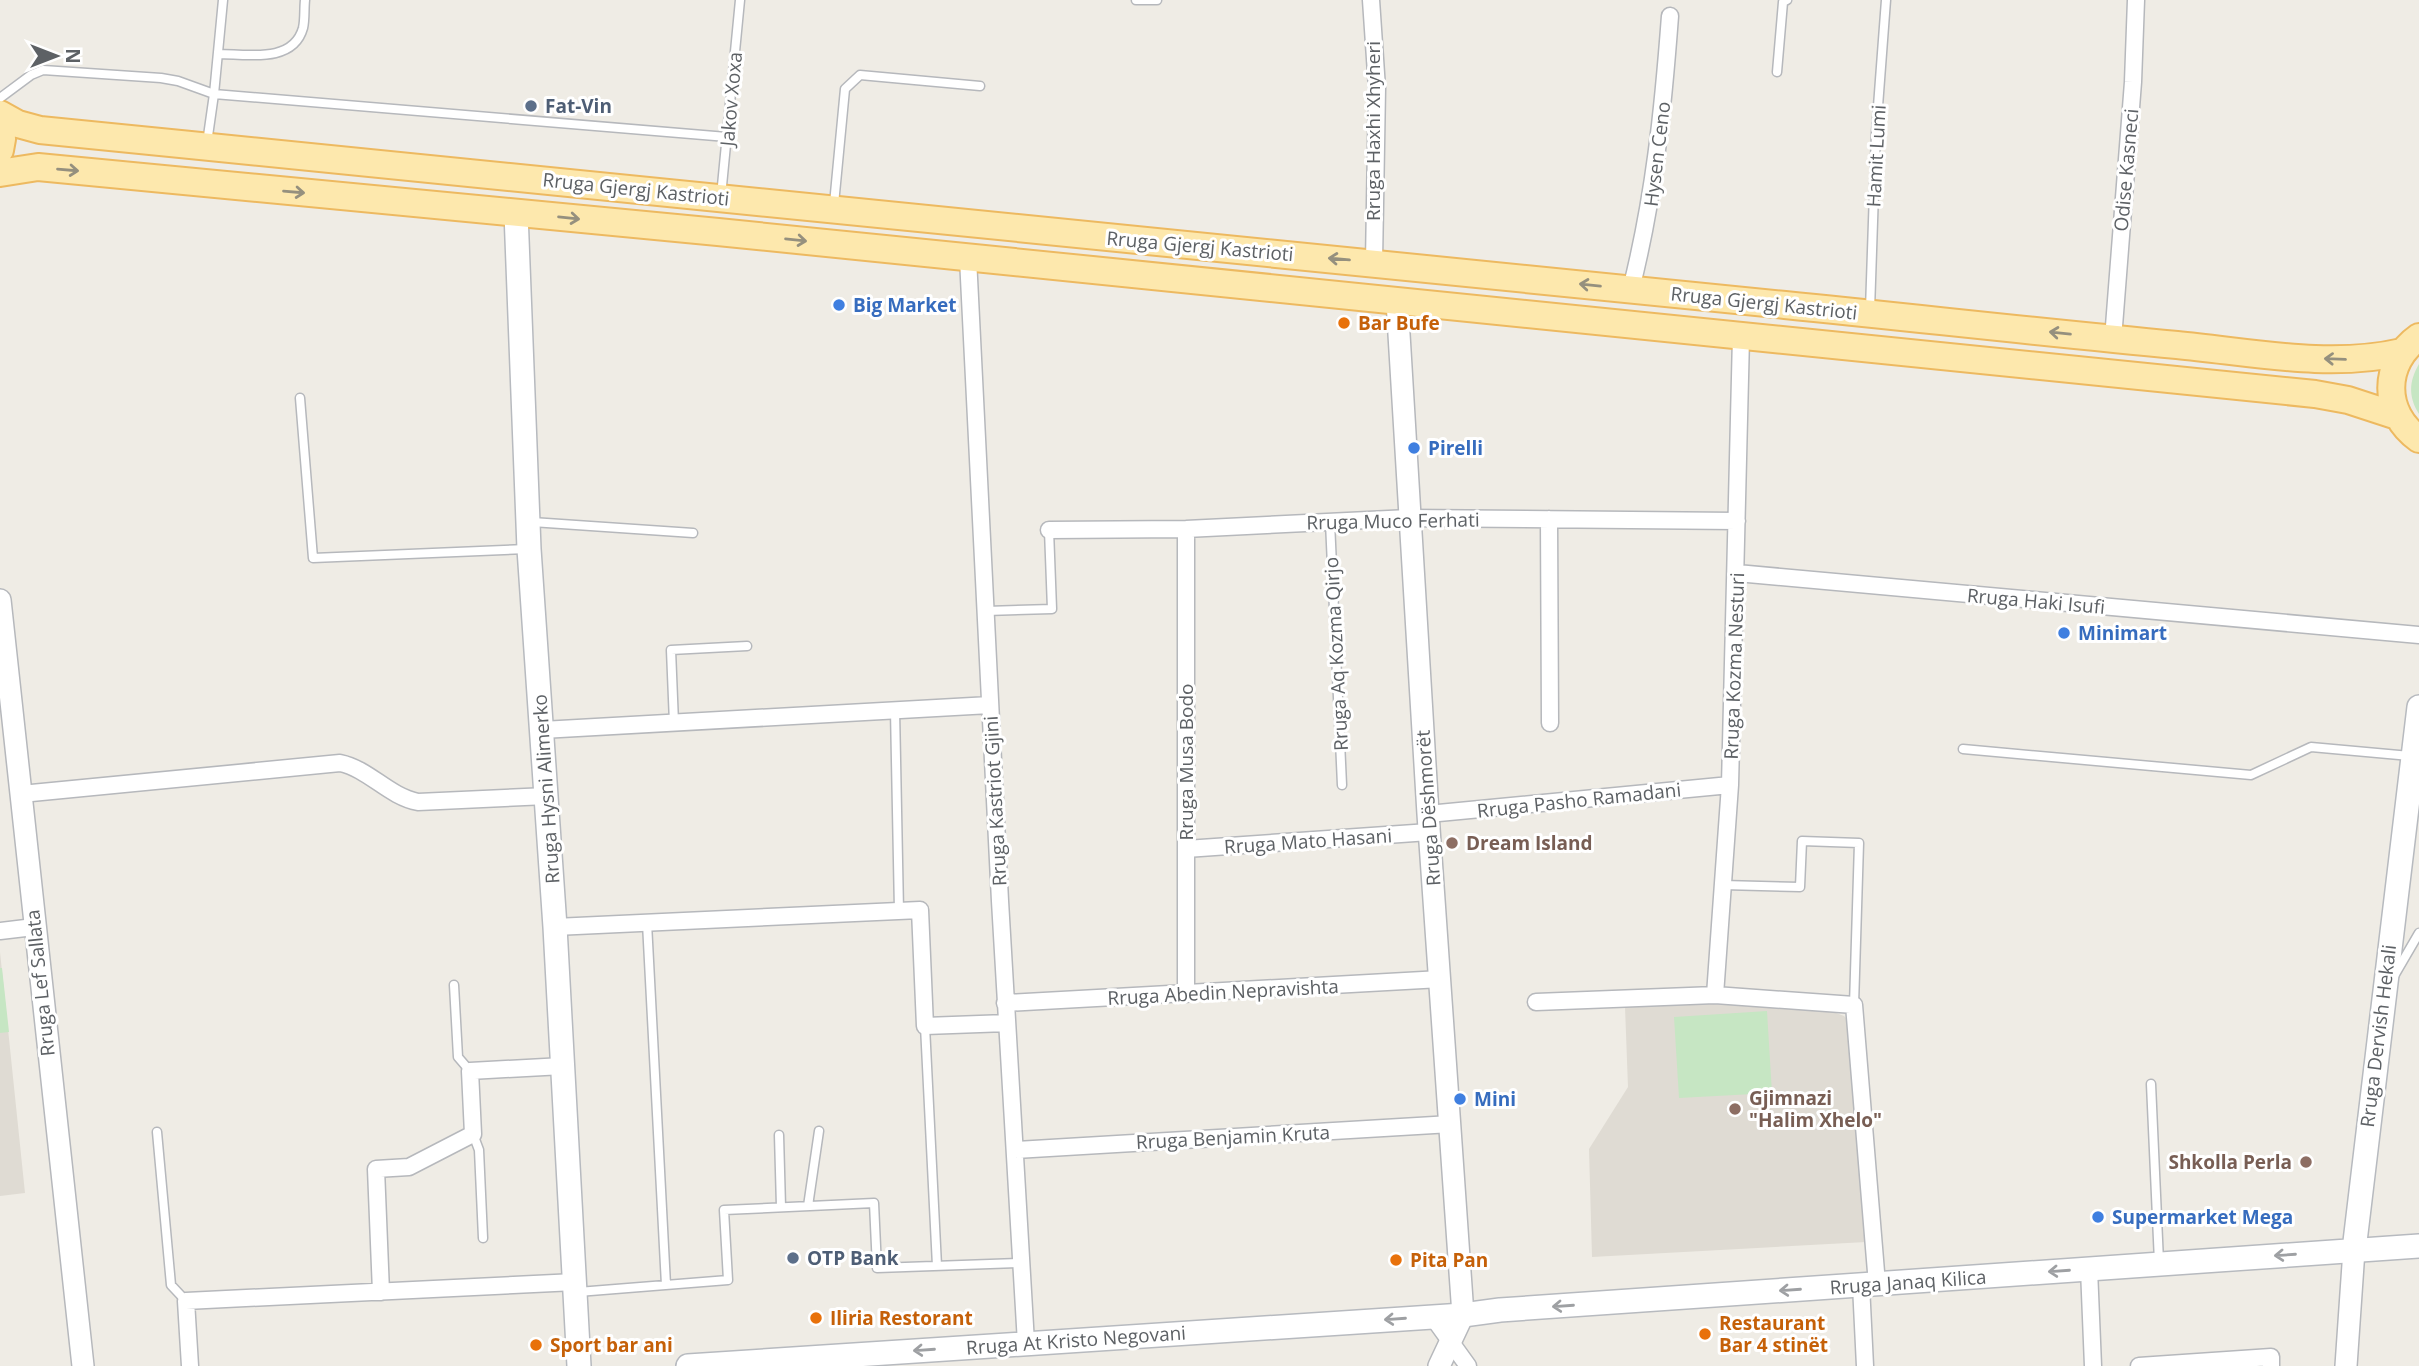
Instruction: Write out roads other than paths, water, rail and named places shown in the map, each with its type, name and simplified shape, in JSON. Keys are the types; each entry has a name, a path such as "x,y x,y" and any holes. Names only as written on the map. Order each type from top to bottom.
{"main road":[{"name":"Rruga Gjergj Kastrioti","path":"0,114 18,124 40,130 2320,359 2376,358 2411,344"},
{"path":"0,124 0,150"},
{"name":"Rruga Gjergj Kastrioti","path":"0,173 38,167 2315,394 2348,400 2411,435"},
{"name":"Rruga Hysni Alimerko","path":"516,213 529,549 547,796 579,1366"},
{"path":"2411,344 2392,372 2391,383 2393,406 2411,435"},
{"name":"Rruga Dervish Hekali","path":"2354,1250 2384,993 2413,805 2413,756 2419,707"},
{"name":"Rruga Janaq Kilica","path":"1463,1315 1500,1310 2419,1246"},
{"name":"Rruga At Kristo Negovani","path":"688,1366 784,1363 1026,1343 1463,1315"}],"street":[{"name":"Rruga Haxhi Xhyheri","path":"1371,0 1377,88 1374,262"},
{"name":"Odise Kasneci","path":"2113,339 2133,82 2136,0"},
{"name":"Hysen Ceno","path":"1632,289 1653,191 1662,125 1670,16"},
{"name":"Rruga Kastriot Gjini","path":"968,258 1005,1003 1026,1343"},
{"name":"Rruga Dëshmorët","path":"1397,302 1463,1315"},
{"name":"Rruga Kozma Nesturi","path":"1715,995 1730,785 1741,337"},
{"name":"Rruga Muco Ferhati","path":"1049,530 1186,529 1409,518 1737,521"},
{"path":"1549,519 1550,723"},
{"name":"Rruga Musa Bodo","path":"1186,529 1186,994"},
{"name":"Rruga Haki Isufi","path":"1737,573 2419,635"},
{"name":"Rruga Lef Sallata","path":"0,600 3,660 83,1366"},
{"path":"542,730 990,705"},
{"path":"20,794 340,763 352,766 404,800 418,802 547,796"},
{"name":"Rruga Pasho Ramadani","path":"1429,823 1730,785"},
{"name":"Rruga Mato Hasani","path":"1186,849 1429,823"},
{"path":"555,927 920,910 925,1026 1007,1023"},
{"path":"0,931 34,927"},
{"name":"Rruga Abedin Nepravishta","path":"1005,1003 1441,979"},
{"path":"1536,1002 1715,995 1854,1005 1869,1285 1865,1366"},
{"path":"380,1292 376,1169 410,1167 473,1134 470,1071 563,1066"},
{"name":"Rruga Benjamin Kruta","path":"1015,1150 1451,1124"},
{"name":"Rruga Dervish Hekali","path":"2346,1366 2354,1250"},
{"path":"2089,1269 2093,1366"},
{"path":"190,1366 186,1301 575,1287"},
{"path":"1440,1366 1463,1315"},
{"path":"1432,1316 1468,1366"},
{"path":"2139,1366 2242,1363 2270,1357 2271,1366"}],"lane":[{"path":"207,146 223,0"},
{"path":"218,54 273,55 288,49 298,40 303,28 304,0"},
{"name":"Jakov Xoxa","path":"721,197 740,0"},
{"path":"1136,0 1157,0"},
{"path":"1777,72 1783,2 1787,0"},
{"name":"Hamit Lumi","path":"1870,313 1876,133 1886,0"},
{"path":"0,98 43,70 161,78 214,94 727,137"},
{"path":"833,209 845,89 860,75 980,86"},
{"path":"300,398 313,558 529,549"},
{"path":"528,522 693,533"},
{"name":"Rruga Aq Kozma Qirjo","path":"1330,522 1342,785"},
{"path":"986,611 1052,609 1049,530"},
{"path":"674,723 671,650 747,646"},
{"path":"895,710 899,911"},
{"path":"1963,748 2251,775 2311,747 2413,756"},
{"path":"1723,885 1800,887 1802,841 1859,843 1854,1005"},
{"path":"647,923 666,1285"},
{"path":"2384,993 2419,933"},
{"path":"454,985 458,1057 470,1071"},
{"path":"925,1026 937,1266"},
{"path":"2151,1084 2159,1264"},
{"path":"808,1206 819,1131"},
{"path":"156,1132 171,1284 186,1301"},
{"path":"473,1134 479,1150 483,1238"},
{"path":"779,1135 781,1207"},
{"path":"575,1287 666,1285 728,1280 723,1210 874,1203 877,1268 1022,1263"}],"place":[{"name":"Fat-Vin","path":"531,106"},
{"name":"Big Market","path":"839,305"},
{"name":"Bar Bufe","path":"1344,323"},
{"name":"Pirelli","path":"1414,448"},
{"name":"Minimart","path":"2064,633"},
{"name":"Dream Island","path":"1452,843"},
{"name":"Mini","path":"1460,1099"},
{"name":"Gjimnazi \"Halim Xhelo\"","path":"1735,1109"},
{"name":"Shkolla Perla","path":"2306,1162"},
{"name":"Supermarket Mega","path":"2098,1217"},
{"name":"OTP Bank","path":"793,1258"},
{"name":"Pita Pan","path":"1396,1260"},
{"name":"Iliria Restorant","path":"816,1318"},
{"name":"Restaurant Bar 4 stinët","path":"1705,1334"},
{"name":"Sport bar ani","path":"536,1345"}]}
